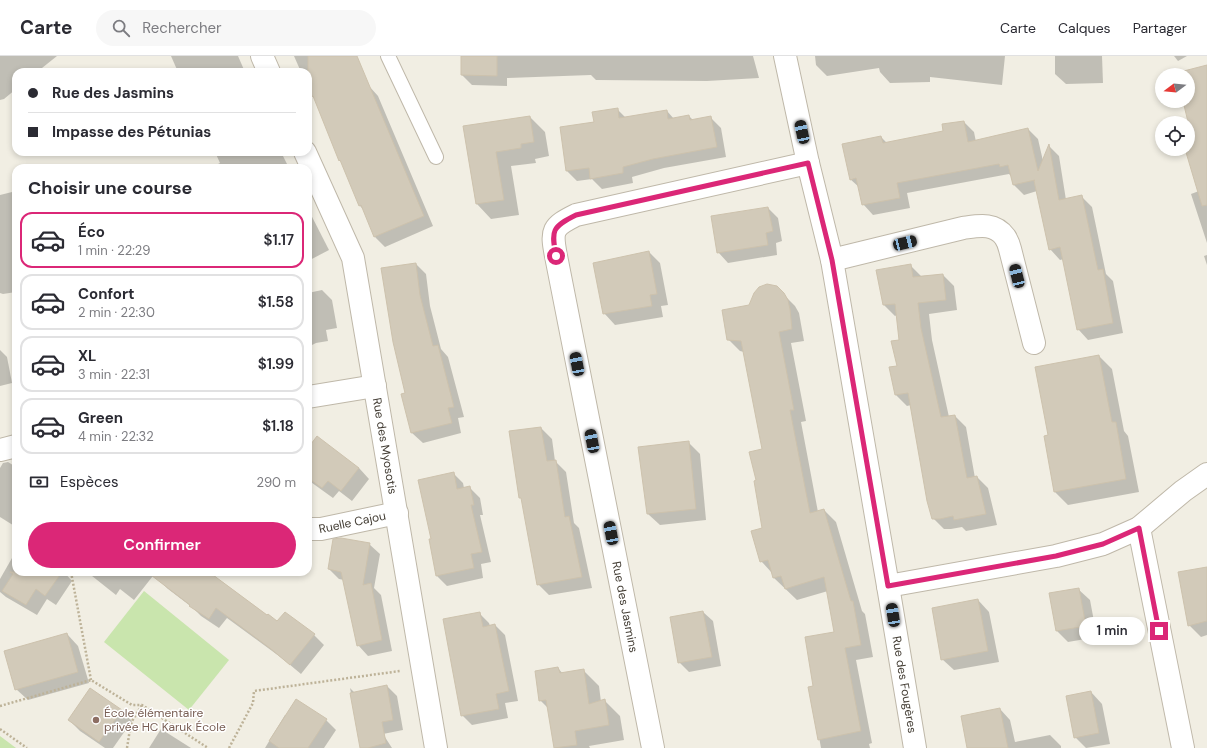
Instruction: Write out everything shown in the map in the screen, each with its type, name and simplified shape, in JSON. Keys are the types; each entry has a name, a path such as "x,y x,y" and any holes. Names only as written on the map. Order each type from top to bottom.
{"street":[{"path":"262,56 267,68"},
{"name":"Rue des Fougères","path":"785,56 808,163 832,260 915,748"},
{"name":"Rue des Jasmins","path":"653,748 553,242 554,231 560,223 576,215 808,163"},
{"name":"Rue des Myosotis","path":"312,167 353,258 436,748"},
{"path":"832,260 963,228 983,226 995,228 1005,237 1010,249 1034,343"},
{"path":"312,395 375,386"},
{"path":"0,450 12,447"},
{"path":"888,586 1056,556 1103,544 1139,528 1207,474"},
{"name":"Ruelle Cajou","path":"312,529 321,529 397,513"},
{"path":"1139,528 1182,748"}],"lane":[{"path":"388,56 436,157"}],"path":[{"path":"72,576 91,680"},
{"path":"229,748 253,703 254,691 422,668"},
{"path":"0,706 91,680 132,705 142,705 208,748"},
{"path":"127,748 132,721 142,705"},
{"path":"0,729 27,748"}],"green space":[{"path":"144,591 229,660 189,710 104,642"},
{"path":"0,736 16,748 0,748"}],"building":[{"path":"308,56 357,56 424,216 374,237 361,205 359,206 340,160 339,161 312,96 312,68 308,68"},
{"path":"461,56 497,56 497,76 461,75"},
{"path":"1207,65 1207,205 1202,206 1187,156 1195,156 1195,116 1187,116 1185,108 1195,108 1195,68"},
{"path":"618,108 619,118 667,110 668,119 689,115 690,120 711,116 717,147 653,159 623,167 623,173 590,179 589,168 566,171 560,127 594,122 592,112"},
{"path":"530,116 534,142 521,144 521,148 496,152 504,200 476,204 463,126"},
{"path":"964,121 968,142 1028,128 1038,171 1049,144 1059,200 1082,195 1098,270 1103,269 1113,323 1077,330 1060,247 1049,250 1035,180 1013,185 1008,165 1000,167 999,164 897,183 900,198 862,205 856,178 850,180 842,144 881,136 883,143 943,131 942,124"},
{"path":"768,207 773,231 766,233 768,245 717,253 711,216"},
{"path":"649,251 657,294 650,295 652,306 603,314 593,263"},
{"path":"416,263 420,295 433,346 438,345 454,407 448,408 452,423 411,433 401,394 405,393 393,342 381,268"},
{"path":"911,264 913,277 943,274 946,300 918,303 921,328 941,417 955,415 967,478 977,476 986,514 954,520 953,516 932,519 927,501 908,393 895,395 889,367 897,366 891,341 899,340 895,304 883,305 876,270"},
{"path":"767,284 777,286 788,300 792,329 779,332 794,410 790,410 810,513 824,509 851,601 853,601 861,645 845,648 861,731 818,740 808,687 813,686 805,637 834,632 824,577 785,589 781,576 773,578 768,560 760,562 751,531 762,528 754,481 756,480 749,452 762,449 741,341 727,340 722,310 749,305 754,293 759,287"},
{"path":"1099,355 1112,422 1116,422 1126,479 1054,492 1044,436 1048,435 1035,367"},
{"path":"541,427 547,461 556,460 565,517 569,516 582,577 537,585 521,498 519,498 509,431"},
{"path":"317,436 359,468 341,491 328,481 322,488 312,481 312,443"},
{"path":"689,441 696,509 647,514 638,447"},
{"path":"454,472 457,489 470,486 474,505 471,505 482,552 471,554 474,568 436,576 429,539 431,539 418,480"},
{"path":"341,538 370,543 363,585 371,583 382,640 357,646 341,572 328,569 333,539"},
{"path":"1207,567 1207,621 1188,626 1178,572"},
{"path":"12,576 59,576 45,596 36,589 26,605 2,591"},
{"path":"152,576 214,576 277,621 285,612 315,634 290,665 216,608 209,619 189,606 190,605"},
{"path":"1079,588 1086,626 1056,631 1049,593"},
{"path":"978,599 988,651 941,660 932,608"},
{"path":"703,611 712,657 678,663 670,617"},
{"path":"480,612 483,627 495,624 509,691 496,694 499,709 461,716 443,619"},
{"path":"67,633 78,672 15,690 4,651"},
{"path":"558,667 560,673 584,669 589,704 605,699 609,725 575,731 577,745 554,748 546,700 539,701 535,671"},
{"path":"387,685 393,720 382,722 386,743 368,748 360,748 350,693"},
{"path":"90,688 122,710 99,742 68,720"},
{"path":"1091,691 1099,733 1074,738 1066,696"},
{"path":"296,699 327,719 308,748 279,748 269,741"},
{"path":"1000,708 1008,748 967,748 961,716"}],"place":[{"name":"École élémentaire privée HC Karuk École","path":"96,720"}],"route":[{"path":"556,256 553,242 554,231 560,223 576,215 808,163 832,260 888,586 1056,556 1103,544 1139,528 1159,631"}]}
